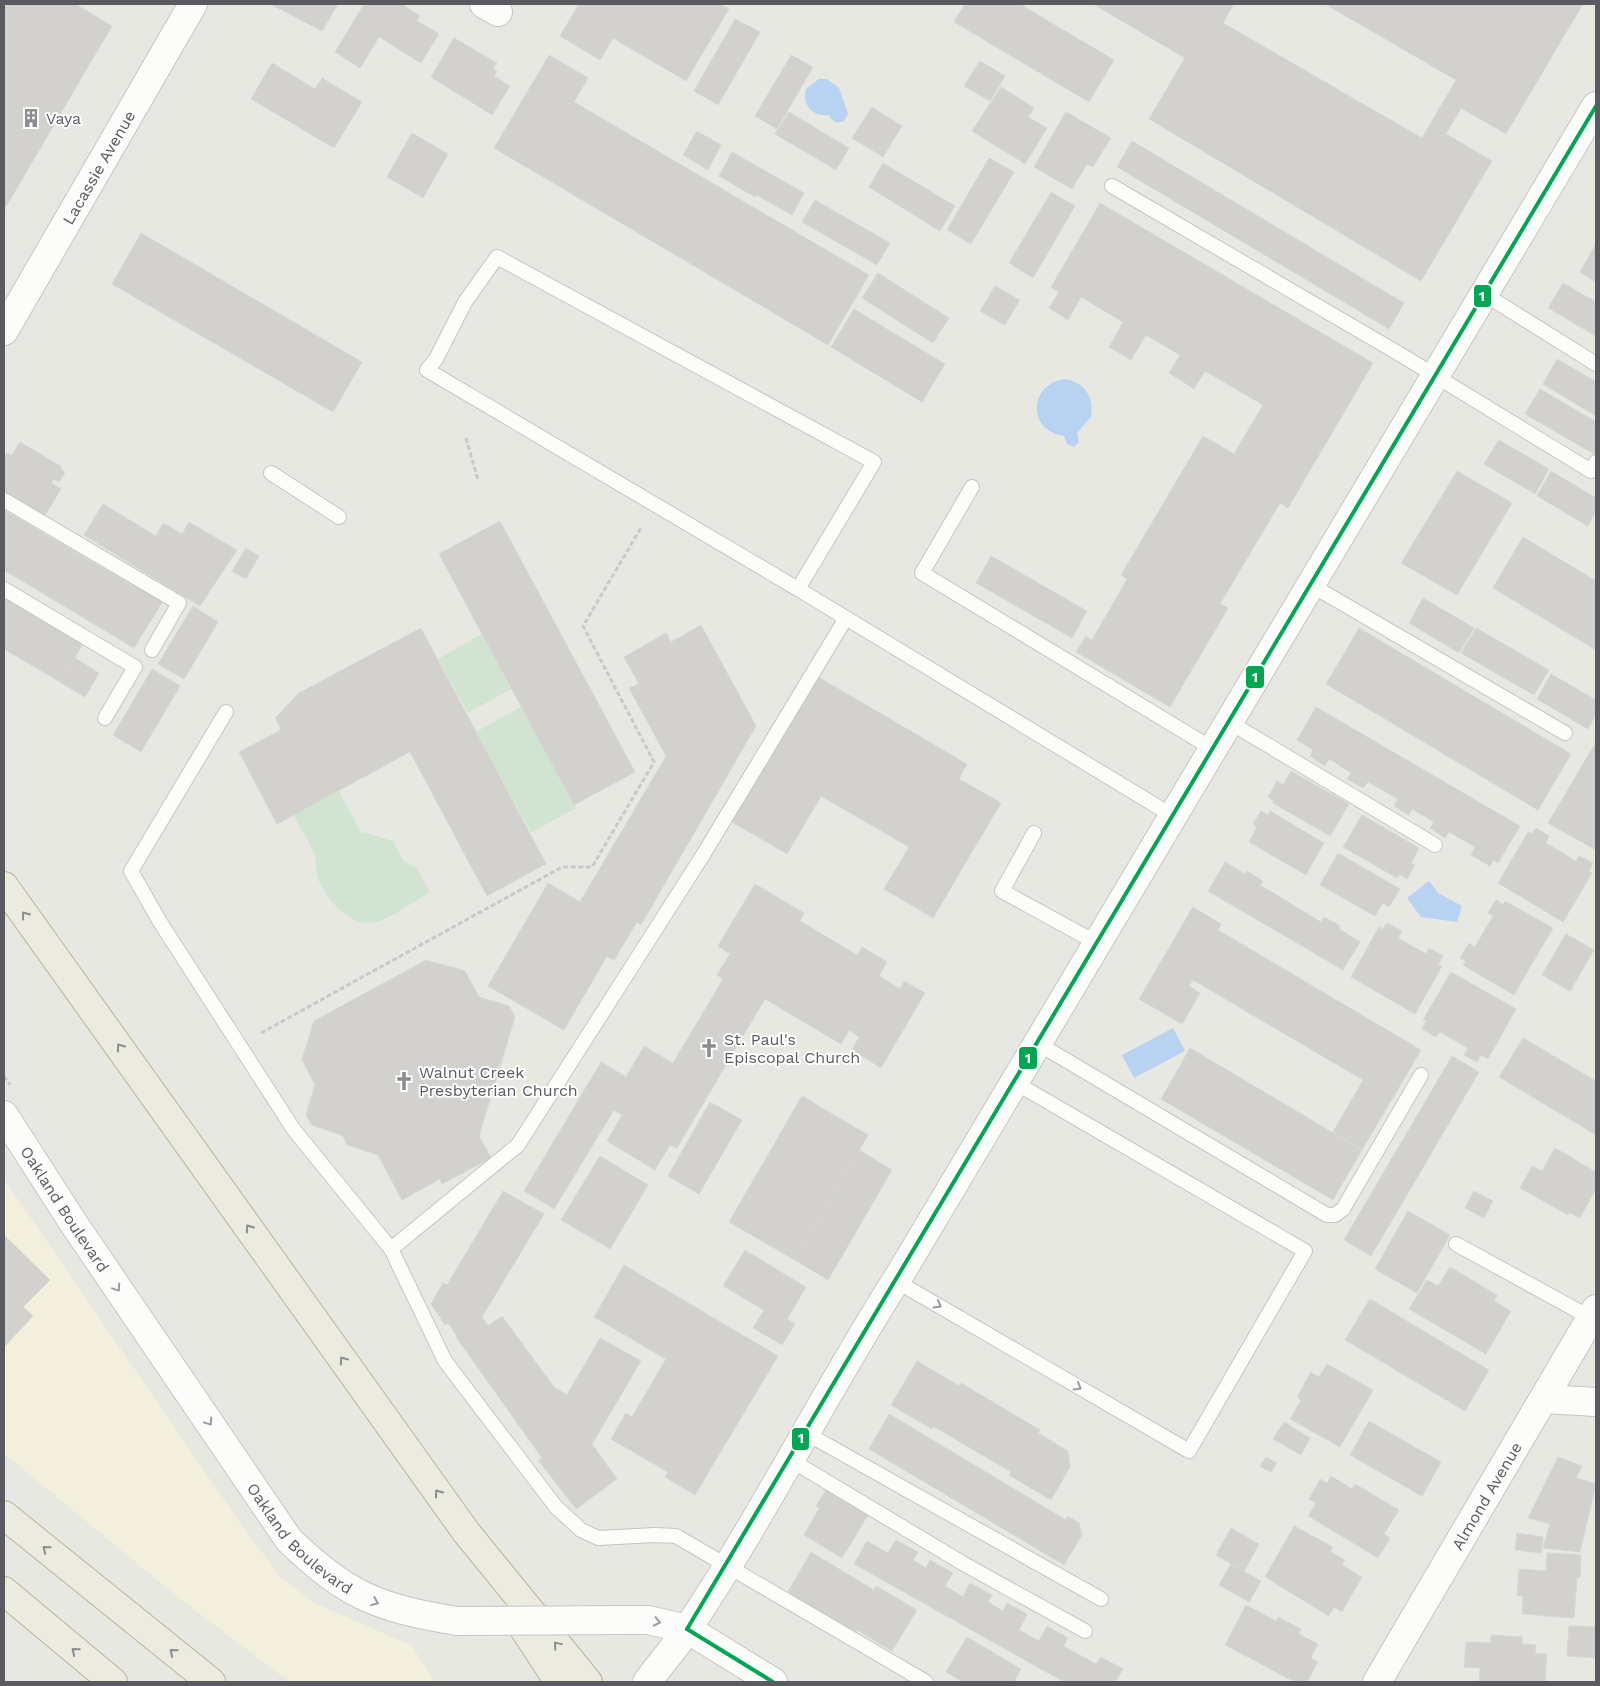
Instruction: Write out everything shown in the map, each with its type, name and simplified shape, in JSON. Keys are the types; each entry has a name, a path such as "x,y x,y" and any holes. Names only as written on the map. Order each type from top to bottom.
{"highway":[{"path":"4,886 466,1532 588,1682"},
{"path":"4,1515 210,1682"},
{"path":"466,1532 559,1682"},
{"path":"4,1591 113,1682"}],"street":[{"name":"Lacassie Avenue","path":"4,331 193,4"},
{"path":"649,1679 687,1629 726,1566 804,1432 896,1281 1596,106"},
{"name":"Oakland Boulevard","path":"4,1116 74,1224 289,1540 318,1568 351,1591 388,1606 416,1614 457,1621 648,1620 687,1629 773,1682"},
{"name":"Almond Avenue","path":"1377,1682 1594,1313"},
{"path":"1544,1398 1596,1402"}],"lane":[{"path":"1112,186 1435,376 1591,471 1596,462"},
{"path":"798,589 874,462 497,257 465,302 436,359 427,370 798,589 1173,816"},
{"path":"1484,294 1596,364"},
{"path":"271,473 339,517"},
{"path":"972,487 922,572 1213,749"},
{"path":"4,500 179,603 152,650"},
{"path":"1311,585 1565,733"},
{"path":"4,589 134,667 105,718"},
{"path":"391,1250 518,1146 703,855 846,618"},
{"path":"226,712 130,871 160,922 294,1130 391,1250 445,1361 556,1507 581,1530 598,1538 655,1535 676,1536 926,1682"},
{"path":"1229,722 1435,845"},
{"path":"1034,833 1002,891 1097,943"},
{"path":"1037,1043 1327,1215 1335,1215 1343,1209 1421,1075"},
{"path":"896,1281 1189,1451 1306,1251 1014,1082"},
{"path":"1456,1244 1594,1313"},
{"path":"804,1432 1101,1599"},
{"path":"789,1459 964,1564 1085,1631"}],"path":[{"path":"466,438 478,480"},
{"path":"239,1045 562,867 592,867 654,762 582,626 655,504"}],"shaded area":[{"path":"4,1179 244,1529 283,1580 315,1603 412,1646 435,1682 290,1682 179,1598 4,1453"}],"green space":[{"path":"482,634 511,689 468,713 438,659"},
{"path":"521,707 576,808 531,833 476,732"},
{"path":"339,791 361,833 393,841 404,861 417,869 430,892 383,920 366,923 357,921 333,904 318,879 315,856 308,840 293,815"}],"water":[{"path":"819,79 827,79 839,88 848,114 844,121 835,122 829,115 813,112 807,105 806,89"},
{"path":"1066,379 1079,384 1087,392 1092,410 1091,417 1077,433 1079,442 1074,447 1067,444 1064,436 1052,432 1043,425 1038,416 1039,397 1045,389 1054,382"},
{"path":"1429,881 1438,893 1462,906 1457,922 1421,917 1407,898"},
{"path":"1173,1028 1185,1051 1134,1078 1122,1055"}],"building":[{"name":"Vaya","path":"4,4 75,4 112,26 4,210"},
{"path":"270,4 338,4 322,31"},
{"path":"364,4 402,4 420,16 417,21 439,34 421,63 379,37 360,68 335,52"},
{"path":"579,4 720,4 729,9 686,81 613,38 600,60 560,36"},
{"path":"965,4 1024,4 1023,6 1114,60 1089,102 954,22"},
{"path":"1093,4 1231,4 1233,5 1223,23 1422,138 1456,80 1325,4 1583,4 1506,134 1461,108 1446,134 1492,161 1421,281 1149,119 1185,58"},
{"path":"735,19 760,32 718,105 694,91"},
{"path":"454,38 497,63 493,68 497,71 494,76 510,86 492,115 431,77"},
{"path":"549,55 588,78 574,102 869,275 828,345 494,148"},
{"path":"791,55 813,67 777,129 755,116"},
{"path":"980,61 1005,76 990,101 964,86"},
{"path":"272,63 315,89 322,78 362,102 334,148 251,99"},
{"path":"1001,87 1034,108 1028,117 1047,128 1025,164 972,131"},
{"path":"872,107 902,126 883,157 852,138"},
{"path":"789,112 849,148 836,170 775,134"},
{"path":"1066,112 1111,138 1093,167 1087,164 1072,189 1034,167"},
{"path":"697,131 721,145 708,170 683,155"},
{"path":"412,133 448,154 423,198 387,177"},
{"path":"1132,141 1404,303 1389,329 1117,167"},
{"path":"732,152 804,193 792,215 756,195 755,197 719,176"},
{"path":"989,158 1014,172 971,244 947,230"},
{"path":"883,163 955,206 940,231 869,187"},
{"path":"1051,192 1075,206 1033,278 1009,263"},
{"path":"815,200 890,243 877,265 802,222"},
{"path":"1100,203 1373,363 1288,508 1280,503 1220,604 1228,608 1170,707 1076,652 1086,636 1092,640 1127,579 1121,575 1203,436 1234,454 1263,405 1205,371 1194,389 1169,373 1180,355 1146,335 1131,360 1109,347 1123,322 1081,297 1068,320 1049,308 1059,292 1051,287"},
{"path":"141,233 362,362 333,412 112,284"},
{"path":"1596,244 1596,282 1580,272"},
{"path":"878,273 949,318 933,343 862,298"},
{"path":"1563,283 1596,302 1596,336 1548,308"},
{"path":"995,286 1020,300 1005,325 980,311"},
{"path":"854,309 945,364 922,402 831,347"},
{"path":"1557,359 1596,382 1596,416 1543,384"},
{"path":"1540,389 1596,422 1596,455 1525,414"},
{"path":"1499,440 1549,469 1535,494 1484,464"},
{"path":"20,442 62,467 61,469 65,472 59,482 54,479 51,483 61,489 44,517 4,491 4,458 7,453 12,455"},
{"path":"1457,471 1512,503 1457,595 1401,563"},
{"path":"1551,471 1596,498 1596,511 1588,526 1537,496"},
{"path":"103,504 156,536 163,523 182,534 189,522 237,550 200,606 84,535"},
{"path":"4,510 131,585 132,582 163,601 134,648 4,570"},
{"path":"500,521 635,772 574,805 439,554"},
{"path":"1523,537 1596,581 1596,650 1493,588"},
{"path":"246,548 259,556 246,579 232,571"},
{"path":"991,556 1087,611 1072,638 976,583"},
{"path":"4,597 83,644 60,682 4,649"},
{"path":"1423,598 1474,628 1459,653 1409,623"},
{"path":"193,606 218,622 184,679 158,664"},
{"path":"701,625 756,726 641,925 637,922 614,960 607,956 564,1030 488,986 548,883 580,902 666,756 629,688 639,684 624,657 666,633 671,642"},
{"path":"421,628 546,864 487,896 410,752 277,824 239,752 281,730 275,718 299,693"},
{"path":"1359,628 1571,754 1538,810 1326,684"},
{"path":"1476,628 1549,670 1534,695 1461,653"},
{"path":"75,658 99,673 85,697 60,682"},
{"path":"152,669 180,686 141,752 113,735"},
{"path":"1551,674 1596,700 1596,714 1588,729 1537,699"},
{"path":"815,675 967,764 959,779 1001,803 933,918 884,889 909,847 821,796 787,854 730,821"},
{"path":"1316,707 1520,826 1498,863 1493,860 1490,866 1471,855 1475,847 1449,832 1445,838 1430,828 1434,822 1412,809 1409,815 1394,806 1398,799 1368,782 1363,788 1347,779 1351,773 1329,759 1325,766 1310,756 1313,750 1297,740"},
{"path":"1596,742 1596,850 1548,823"},
{"path":"1291,771 1349,804 1330,836 1273,803 1274,801 1268,797 1277,781 1283,785"},
{"path":"1261,811 1268,815 1270,811 1324,843 1306,875 1249,842 1257,827 1253,824"},
{"path":"1362,815 1419,848 1411,863 1415,865 1407,879 1399,874 1397,878 1343,847"},
{"path":"1536,828 1549,836 1546,843 1576,861 1579,856 1593,863 1589,871 1592,873 1563,922 1498,883 1528,832 1532,834"},
{"path":"1338,853 1400,889 1389,907 1383,903 1375,916 1320,885"},
{"path":"1225,862 1245,874 1247,871 1263,881 1260,885 1321,922 1324,917 1340,926 1339,929 1360,942 1343,970 1208,891"},
{"name":"St. Paul's Episcopal Church","path":"755,884 804,913 800,921 857,955 862,947 887,962 879,976 900,989 904,981 925,993 881,1068 852,1050 859,1037 849,1030 841,1044 765,999 677,1148 670,1145 655,1170 607,1141 622,1115 614,1110 554,1209 524,1191 601,1062 626,1077 644,1046 673,1063 723,979 717,975 730,954 718,946"},
{"path":"1496,900 1503,905 1505,901 1553,928 1514,995 1463,965 1466,961 1460,958 1469,943 1475,947 1493,916 1488,913"},
{"path":"1193,907 1221,924 1218,930 1421,1050 1362,1150 1333,1132 1363,1080 1193,980 1189,986 1200,993 1182,1024 1139,999"},
{"path":"1387,923 1402,931 1398,938 1426,954 1429,948 1443,956 1438,964 1442,966 1415,1014 1351,977 1379,927 1383,929"},
{"path":"1566,934 1594,950 1570,991 1542,975"},
{"name":"Walnut Creek Presbyterian Church","path":"426,960 465,971 479,997 509,1006 515,1017 479,1136 491,1158 442,1184 440,1179 402,1200 378,1155 347,1145 343,1136 312,1125 306,1115 315,1085 302,1059 314,1021"},
{"path":"1451,972 1516,1009 1488,1059 1481,1055 1477,1062 1464,1055 1468,1048 1440,1032 1436,1037 1422,1029 1426,1021 1423,1020"},
{"path":"1523,1038 1596,1081 1596,1135 1499,1077"},
{"path":"1190,1048 1362,1150 1333,1200 1161,1099"},
{"path":"1452,1056 1479,1072 1371,1256 1344,1240"},
{"path":"802,1096 868,1135 795,1260 729,1222"},
{"path":"710,1102 742,1120 699,1194 668,1176"},
{"path":"1555,1148 1596,1172 1596,1188 1580,1218 1569,1212 1568,1215 1520,1188 1532,1166 1542,1171"},
{"path":"859,1150 892,1170 828,1280 795,1260"},
{"path":"600,1156 648,1185 610,1249 561,1220"},
{"path":"503,1191 544,1214 482,1317 488,1326 502,1316 554,1387 567,1395 600,1338 641,1361 592,1444 617,1479 576,1509 538,1460 542,1458 448,1323 445,1325 431,1304 443,1283 447,1285"},
{"path":"1474,1191 1493,1201 1484,1218 1465,1208"},
{"path":"1408,1211 1450,1235 1417,1293 1375,1269"},
{"path":"4,1235 50,1280 23,1307 33,1316 4,1347"},
{"path":"745,1250 806,1287 787,1319 795,1324 782,1345 753,1328 764,1310 723,1286"},
{"path":"624,1265 778,1356 695,1495 665,1477 668,1472 611,1439 626,1413 632,1417 666,1359 594,1317"},
{"path":"1450,1267 1497,1295 1494,1301 1511,1311 1486,1354 1409,1309 1427,1280 1438,1286"},
{"path":"1370,1299 1489,1370 1465,1411 1345,1340"},
{"path":"917,1361 959,1386 961,1383 1040,1430 1038,1433 1068,1451 1070,1467 1051,1500 1009,1475 1011,1472 933,1426 932,1429 891,1405"},
{"path":"1327,1364 1373,1390 1340,1447 1290,1419 1301,1400 1297,1397 1311,1372 1319,1377"},
{"path":"889,1414 1066,1520 1068,1516 1079,1523 1082,1535 1064,1565 869,1449"},
{"path":"1369,1421 1441,1462 1422,1496 1350,1455"},
{"path":"1284,1422 1310,1438 1301,1455 1273,1439"},
{"path":"1266,1457 1277,1463 1271,1472 1260,1466"},
{"path":"1558,1457 1582,1466 1576,1478 1596,1484 1580,1552 1543,1548 1550,1524 1528,1518"},
{"path":"1331,1476 1352,1489 1355,1484 1399,1510 1384,1534 1390,1538 1378,1558 1308,1516 1316,1503 1309,1499 1320,1479 1327,1483"},
{"path":"826,1490 868,1515 842,1558 804,1535 819,1509 816,1506"},
{"path":"1294,1526 1333,1547 1330,1551 1345,1560 1342,1565 1362,1577 1342,1612 1334,1607 1329,1616 1265,1577"},
{"path":"1231,1528 1259,1544 1244,1571 1216,1555"},
{"path":"1517,1533 1543,1537 1541,1553 1515,1550"},
{"path":"896,1540 918,1552 913,1560 926,1568 930,1560 953,1573 945,1586 963,1597 970,1583 992,1595 988,1602 1003,1611 1007,1603 1027,1614 1019,1630 1039,1641 1047,1626 1068,1638 1063,1646 1096,1664 1101,1657 1123,1669 1115,1682 1064,1682 854,1564 867,1541 888,1553"},
{"path":"811,1552 874,1590 876,1586 917,1610 892,1651 857,1630 855,1633 787,1593"},
{"path":"1547,1553 1581,1555 1574,1618 1522,1614 1523,1596 1517,1596 1519,1569 1546,1571"},
{"path":"1231,1564 1261,1581 1249,1602 1219,1585"},
{"path":"1246,1605 1276,1621 1278,1617 1301,1629 1299,1634 1318,1644 1311,1658 1318,1662 1307,1682 1295,1682 1225,1645"},
{"path":"1569,1626 1596,1627 1596,1658 1567,1656"},
{"path":"1491,1635 1522,1637 1522,1644 1536,1645 1535,1653 1547,1654 1545,1682 1479,1682 1480,1668 1464,1667 1466,1642 1490,1643"},
{"path":"967,1637 1021,1669 1014,1682 963,1682 946,1672"}],"transit line":[{"name":"1","path":"687,1629 1596,106"},
{"name":"1","path":"687,1629 773,1682"}],"place":[{"name":"Vaya","path":"31,118"},
{"name":"St. Paul's Episcopal Church","path":"709,1048"},
{"name":"Walnut Creek Presbyterian Church","path":"404,1081"}]}
